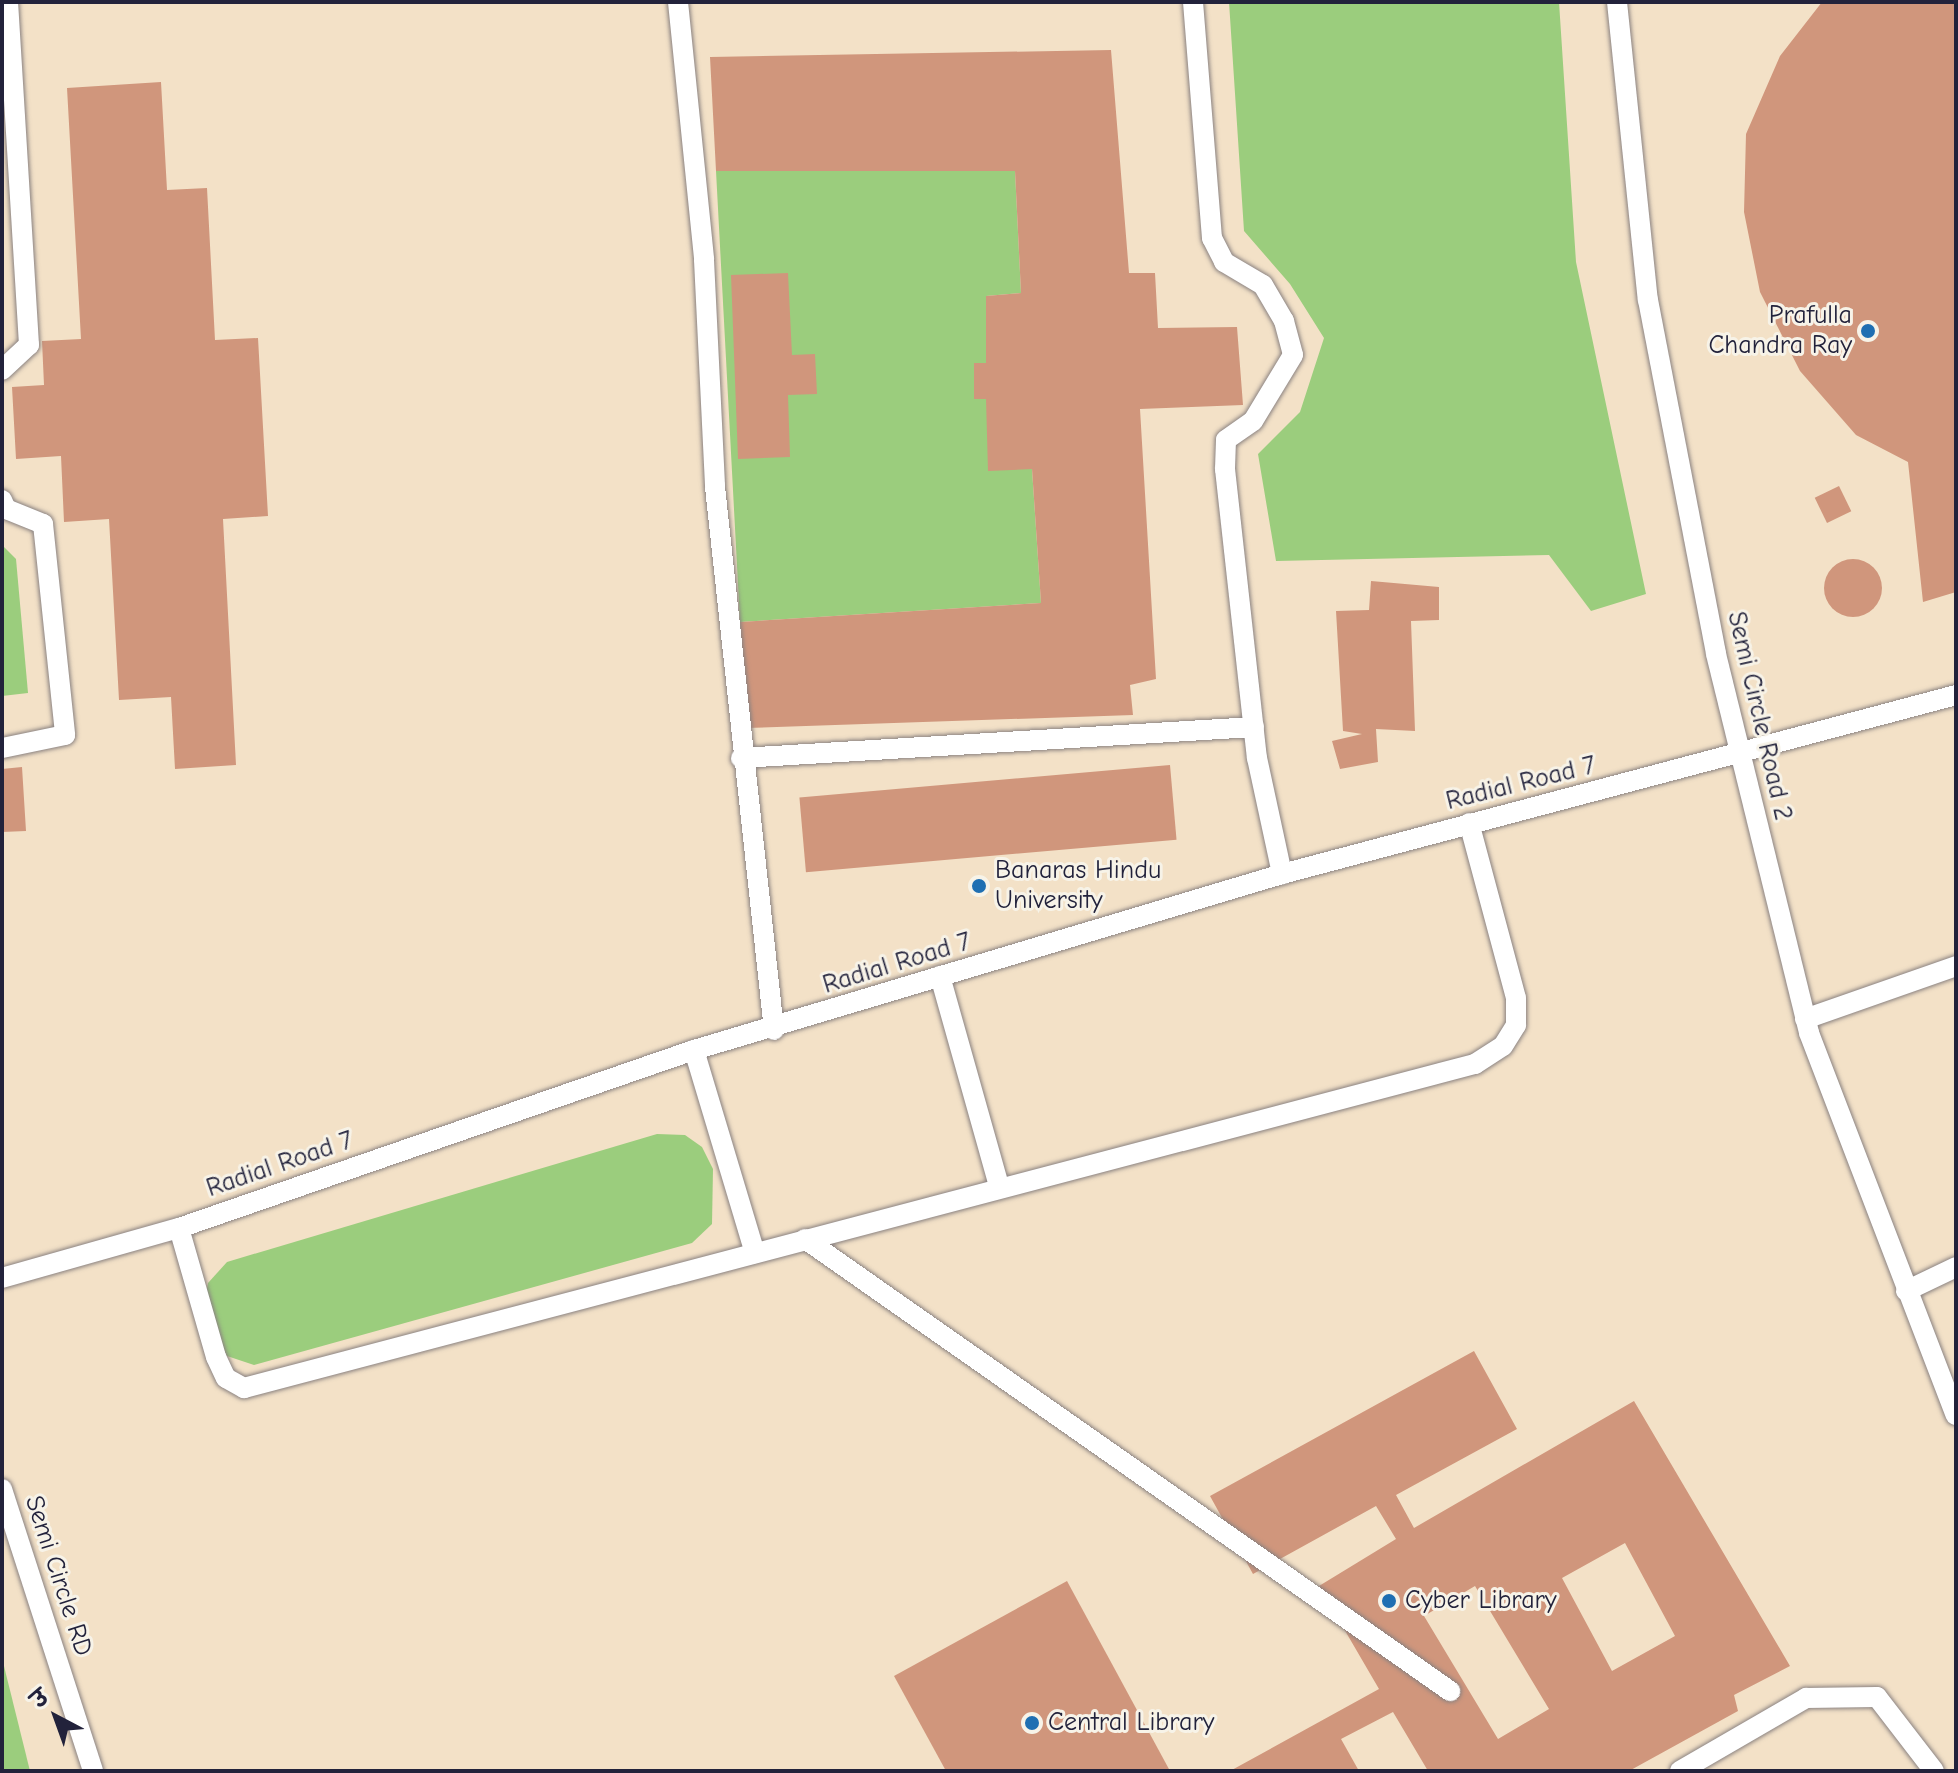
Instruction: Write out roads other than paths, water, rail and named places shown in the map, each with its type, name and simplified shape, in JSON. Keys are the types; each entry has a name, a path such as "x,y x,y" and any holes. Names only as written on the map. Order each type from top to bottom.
{"lane":[{"path":"2,370 29,345 8,2"},
{"path":"678,2 704,260 715,487 741,758 757,842 774,1030"},
{"path":"1193,2 1212,238 1224,262 1263,285 1284,321 1293,355 1253,421 1226,440 1254,727 1282,874"},
{"name":"Semi Circle Road 2","path":"1617,2 1648,300 1716,654 1805,1019 1906,1291 1956,1415"},
{"path":"2,500 6,509 43,524 65,735 2,748"},
{"name":"Radial Road 7","path":"2,1278 179,1228 694,1050 774,1030 940,976 1282,874 1469,823 1741,756 1956,695"},
{"path":"741,758 1254,727"},
{"path":"179,1228 216,1357 226,1378 244,1388 999,1186 1475,1064 1503,1046 1516,1025 1516,998 1469,823"},
{"path":"1805,1019 1956,966"},
{"path":"940,976 999,1186"},
{"path":"694,1050 755,1253"},
{"path":"805,1239 1450,1691"},
{"path":"1906,1291 1956,1267"},
{"name":"Semi Circle RD","path":"2,1489 93,1771"},
{"path":"1680,1771 1806,1698 1877,1697 1934,1771"}],"place":[{"name":"Prafulla Chandra Ray","path":"1868,331"},
{"name":"Banaras Hindu University","path":"979,886"},
{"name":"Cyber Library","path":"1389,1601"},
{"name":"Central Library","path":"1032,1723"}]}
